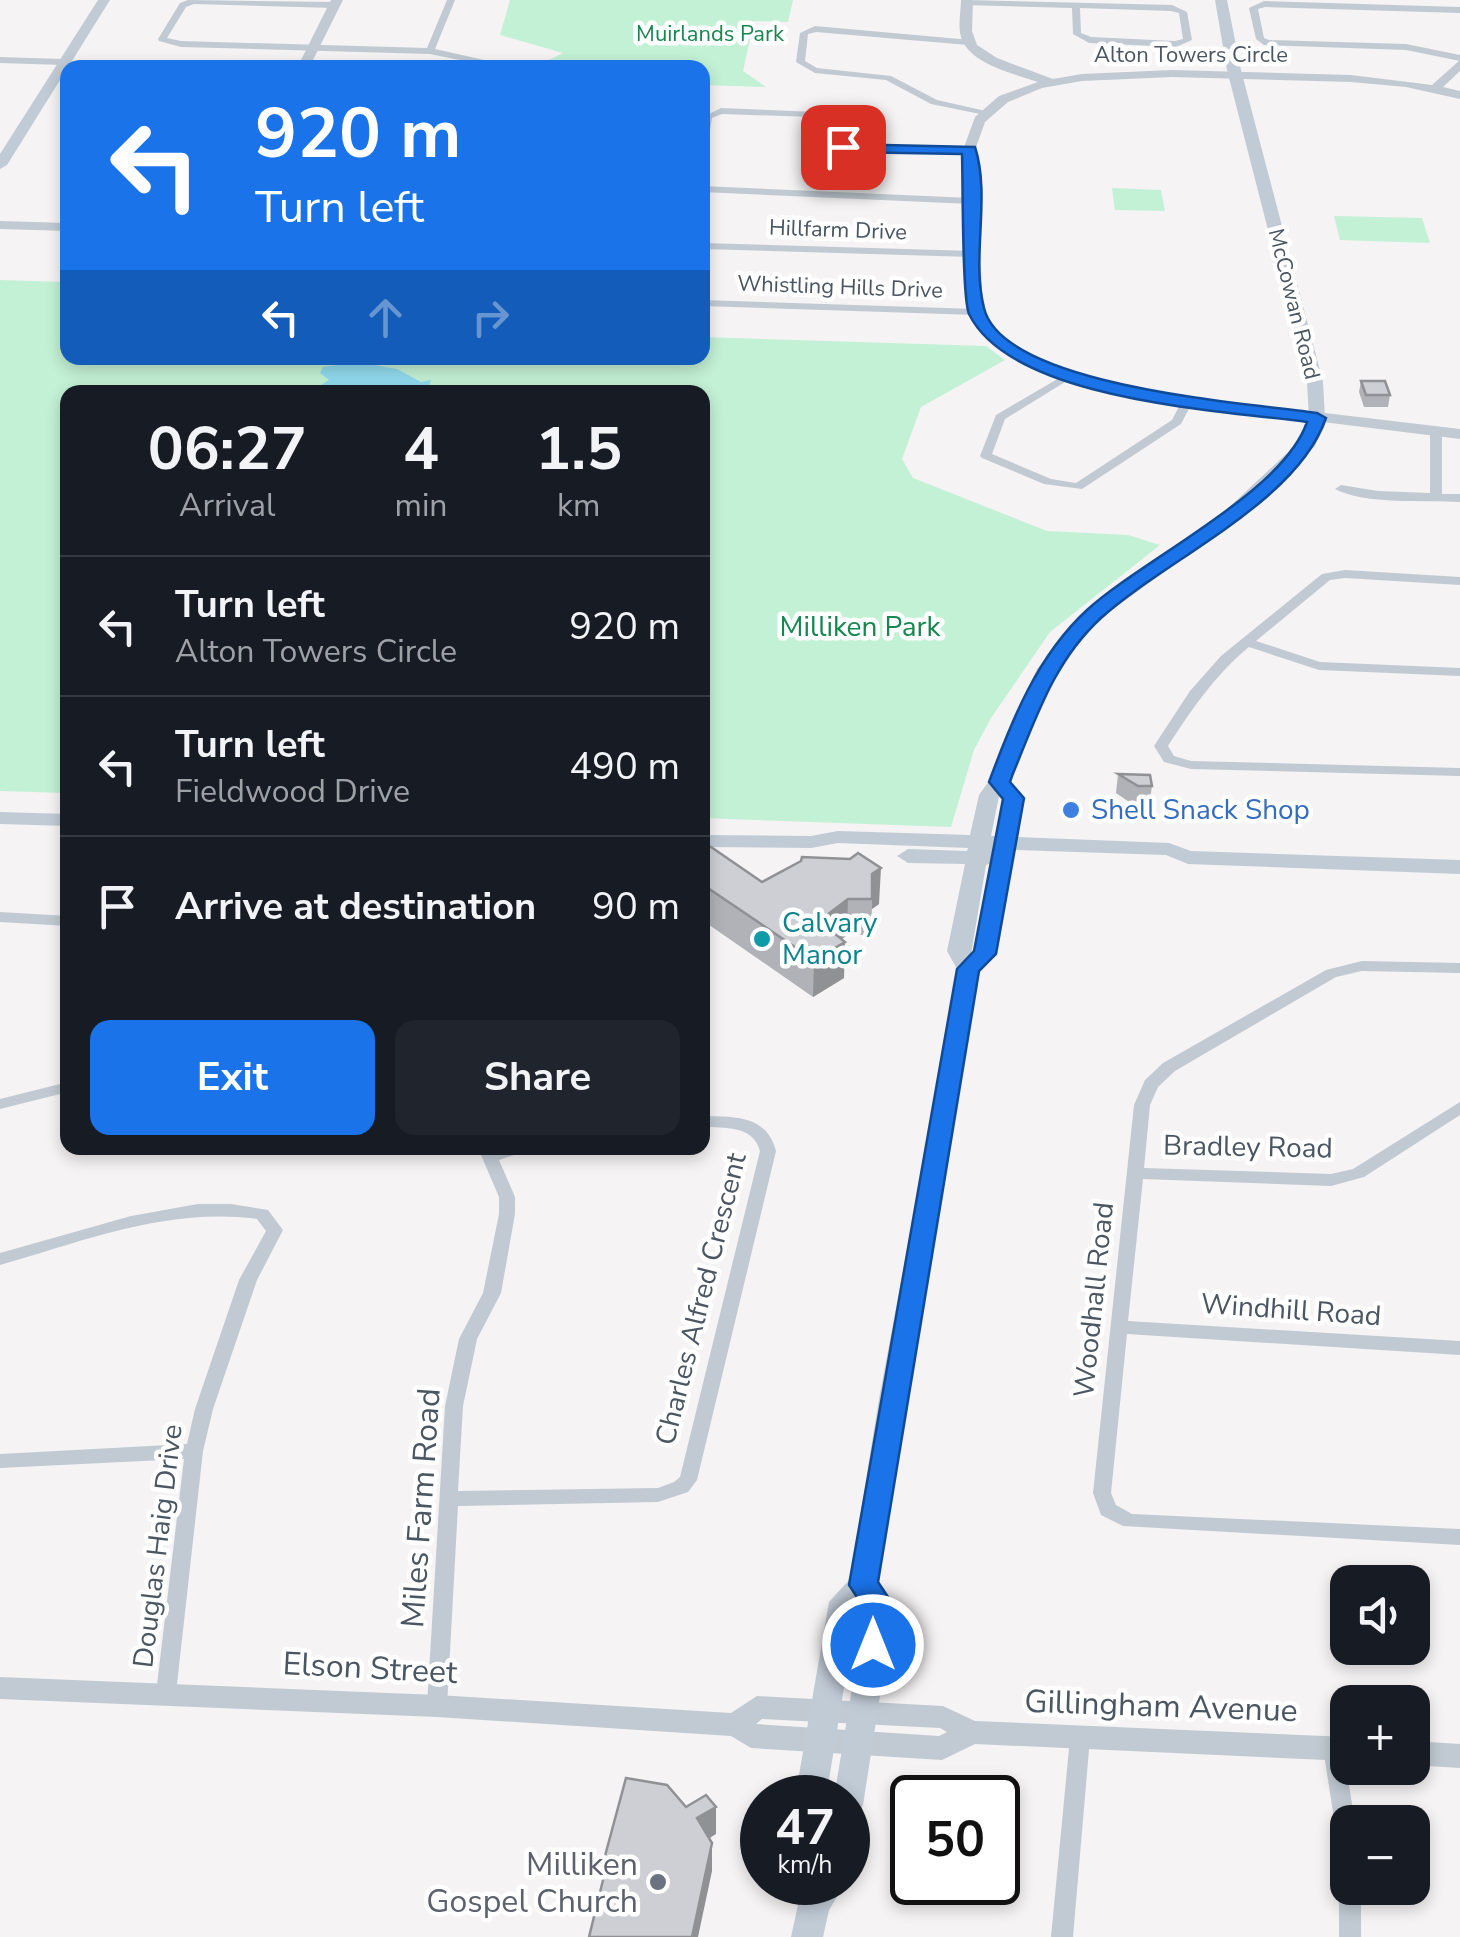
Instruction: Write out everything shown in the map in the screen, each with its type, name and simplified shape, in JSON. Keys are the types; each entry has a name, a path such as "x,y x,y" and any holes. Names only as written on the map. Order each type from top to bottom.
{"main road":[{"path":"64,60 104,0"},
{"name":"McCowan Road","path":"814,1775 843,1602 863,1585 968,969 958,951 989,795 999,782 1044,673 1094,614 1231,515 1309,442 1317,418 1315,382 1236,76 1221,0"},
{"path":"0,166 60,67"},
{"name":"McCowan Road","path":"968,969 985,954 1014,798 999,782"},
{"path":"0,818 60,820"},
{"path":"710,841 811,842 836,852 1004,851 1168,864 1188,857 1460,867"},
{"name":"McCowan Road","path":"852,1775 880,1606 863,1585"},
{"path":"808,1937 814,1905"}],"street":[{"path":"430,50 451,0"},
{"path":"308,60 313,48 335,2 194,1 183,5 162,39 181,44 313,48 430,50 478,60"},
{"path":"968,42 967,2 1178,8 1183,12 1188,40 1176,44 1089,40 1077,34 1076,6"},
{"path":"1436,88 1460,61 1400,47 1267,43 1260,40 1253,8 1264,4 1460,10"},
{"path":"1052,82 991,59 968,42 815,28 804,33 800,62 808,69 888,78 934,102 984,112 972,128 970,150 976,312 1008,346 1066,377 1106,388 1460,434"},
{"path":"0,60 60,62"},
{"name":"Alton Towers Circle","path":"984,112 1016,94 1052,82 1120,74 1371,79 1460,95"},
{"path":"710,116 721,111 812,114 822,120 820,141 836,146 970,150"},
{"path":"710,189 971,201"},
{"path":"0,224 60,227"},
{"name":"Hillfarm Drive","path":"710,246 972,254"},
{"name":"Whistling Hills Drive","path":"710,303 976,312"},
{"path":"1066,377 1000,417 986,456 1048,482 1078,487 1177,422 1186,401"},
{"path":"1436,432 1436,498"},
{"path":"1341,489 1460,498"},
{"path":"1460,581 1335,575 1320,581 1209,676 1172,735 1163,742 1162,750 1169,759 1191,766 1460,772"},
{"path":"1246,642 1319,666 1460,672"},
{"path":"0,917 60,920"},
{"name":"Woodhall Road","path":"1460,968 1374,965 1331,973 1169,1067 1150,1084 1143,1098 1102,1494 1108,1510 1116,1518 1130,1522 1460,1538"},
{"path":"0,1104 60,1089"},
{"name":"Bradley Road","path":"1135,1173 1331,1180 1371,1166 1460,1107"},
{"name":"Charles Alfred Crescent","path":"451,1499 658,1495 681,1487 688,1480 768,1150 766,1139 756,1129 710,1122"},
{"name":"Miles Farm Road","path":"437,1706 451,1499 450,1451 458,1386 468,1339 492,1293 505,1233 506,1197 489,1155"},
{"name":"Douglas Haig Drive","path":"0,1258 214,1207 262,1214 274,1230 272,1242 248,1280 194,1450 166,1693"},
{"name":"Windhill Road","path":"1119,1327 1460,1348"},
{"path":"0,1461 194,1450"},
{"name":"Elson Street","path":"0,1688 437,1706 736,1725 751,1736 822,1725 859,1727"},
{"name":"Gillingham Avenue","path":"859,1727 942,1748 972,1732 1330,1749"},
{"path":"1062,1937 1080,1738"},
{"path":"1430,1754 1460,1756"},
{"path":"1350,1905 1350,1937"}],"green space":[{"name":"Muirlands Park","path":"510,0 793,0 788,22 754,21 743,71 766,87 710,85 710,60 548,60 563,53 500,35"},
{"path":"1112,188 1161,190 1165,211 1115,210"},
{"path":"1334,216 1422,218 1430,243 1340,240"},
{"name":"Milliken Park","path":"0,280 60,282 60,365 710,365 710,337 986,346 1005,360 921,407 902,459 913,478 1047,531 1128,535 1160,545 1050,632 991,718 974,750 951,827 710,818 710,385 60,385 60,793 0,791"}],"water":[{"path":"375,365 397,369 421,382 431,380 429,385 321,385 329,380 320,373 323,367"}],"building":[{"path":"1361,381 1385,381 1390,395 1366,395"},
{"path":"1118,774 1150,775 1152,786 1138,786"},
{"path":"710,847 762,882 802,857 850,859 858,853 881,868 872,874 872,899 848,899 819,921 845,942 814,960 710,889"},
{"name":"Milliken Gospel Church","path":"626,1778 667,1785 686,1807 706,1795 716,1807 697,1818 712,1843 692,1937 589,1937 606,1868 602,1867"}],"place":[{"name":"Shell Snack Shop","path":"1071,810"},
{"name":"Calvary Manor","path":"762,939"},
{"name":"Milliken Gospel Church","path":"658,1882"}],"route":[{"path":"843,147 970,150 976,312 996,336 1042,367 1130,394 1317,418 1309,442 1295,459 1231,515 1094,614 1044,673 999,782 1014,798 985,954 968,969 863,1585 880,1606 873,1645"}]}
